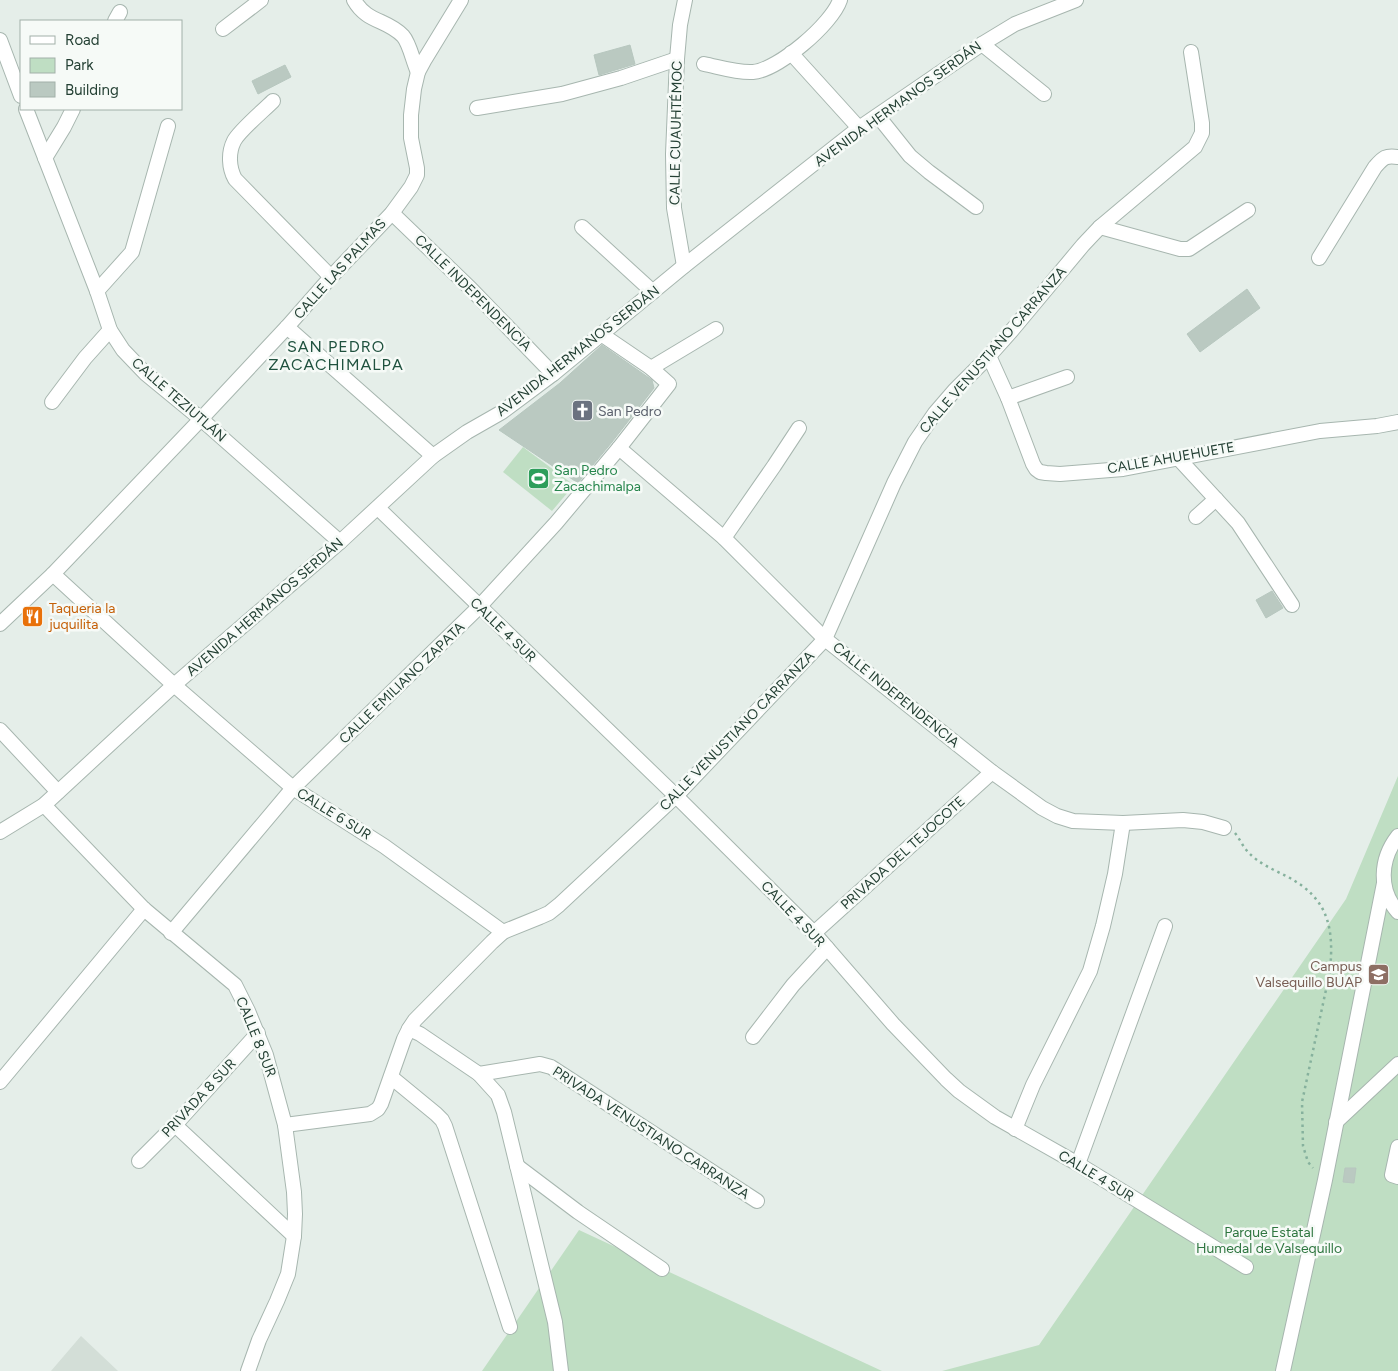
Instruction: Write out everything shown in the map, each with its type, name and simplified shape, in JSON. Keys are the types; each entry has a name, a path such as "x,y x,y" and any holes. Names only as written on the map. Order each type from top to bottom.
{"street":[{"path":"223,29 261,0"},
{"path":"354,0 364,14 390,26 407,40 418,72"},
{"name":"CALLE LAS PALMAS","path":"0,624 53,574 202,419 392,213 412,187 417,175 417,168 411,138 410,120 418,72 461,0"},
{"name":"CALLE CUAUHTÉMOC","path":"684,266 674,208 673,154 677,60 680,25 685,0"},
{"path":"704,64 739,71 753,72 764,69 791,53 819,30 830,17 840,0"},
{"name":"AVENIDA HERMANOS SERDÁN","path":"0,832 44,805 174,685 378,508 432,456 467,432 502,412 553,374 684,266 859,128 982,44 1030,17 1076,0"},
{"path":"0,40 20,93"},
{"path":"982,44 1044,94"},
{"name":"CALLE VENUSTIANO CARRANZA","path":"285,1125 370,1114 378,1109 382,1104 409,1029 422,1013 503,932 529,923 560,905 676,796 826,639 890,491 915,442 942,405 1013,330 1083,245 1100,228 1195,147 1202,133 1202,123 1190,52"},
{"path":"791,53 859,128"},
{"path":"477,108 562,94 677,60"},
{"path":"273,102 234,140 230,156 231,172 235,179 331,277"},
{"name":"CALLE TEZIUTLÁN","path":"26,110 97,290 110,330 123,350 145,373 202,419 340,542"},
{"path":"45,158 72,110"},
{"path":"878,116 910,156 976,208"},
{"path":"97,290 132,252 168,126"},
{"path":"1319,258 1374,167 1387,156 1398,157"},
{"path":"1100,228 1180,249 1189,249 1248,210"},
{"name":"CALLE INDEPENDENCIA","path":"392,213 471,288 553,374"},
{"path":"582,227 653,292"},
{"path":"287,327 432,456"},
{"path":"601,334 651,368 716,329"},
{"path":"52,402 85,358 110,330"},
{"name":"CALLE AHUEHUETE","path":"989,356 1008,398 1033,464 1040,472 1060,474 1123,469 1320,430 1377,426 1398,422"},
{"name":"CALLE EMILIANO ZAPATA","path":"172,933 293,788 479,608 556,523 619,448 669,384 651,368"},
{"path":"1008,398 1067,377"},
{"path":"724,538 799,428"},
{"name":"CALLE INDEPENDENCIA","path":"619,448 724,538 826,639 992,772 1042,808 1057,816 1073,821 1123,823 1184,820 1203,822 1224,828"},
{"path":"1179,458 1238,523 1292,605"},
{"path":"1196,517 1216,499"},
{"name":"CALLE 4 SUR","path":"378,508 479,608 676,796 814,933 893,1024 946,1079 978,1106 995,1117 1078,1164 1246,1267"},
{"name":"CALLE 6 SUR","path":"53,574 174,685 293,788 384,846 503,932"},
{"path":"0,730 58,792"},
{"name":"PRIVADA DEL TEJOCOTE","path":"814,933 992,772"},
{"name":"CALLE 8 SUR","path":"44,805 144,909 234,985 258,1033 266,1055 285,1125 294,1192 294,1236 283,1288 259,1340 248,1371"},
{"path":"1015,1129 1033,1085 1090,971 1115,874 1123,823"},
{"path":"1283,1371 1325,1180 1384,883 1386,856 1392,843 1398,836"},
{"path":"1384,883 1388,896 1398,912"},
{"path":"0,1082 144,909"},
{"path":"1078,1164 1165,926"},
{"path":"753,1037 793,985 827,948"},
{"path":"409,1029 420,1034 479,1074 498,1095 504,1112 555,1322 561,1371"},
{"name":"PRIVADA 8 SUR","path":"139,1161 175,1125 258,1033"},
{"name":"PRIVADA VENUSTIANO CARRANZA","path":"479,1074 540,1064 551,1067 757,1201"},
{"path":"1336,1122 1398,1064"},
{"path":"391,1077 442,1120 510,1327"},
{"path":"175,1125 294,1236"},
{"path":"1398,1147 1392,1176 1398,1177"},
{"path":"516,1166 578,1212 662,1269"}],"path":[{"path":"1224,828 1234,831 1247,852 1253,857 1292,879 1310,892 1320,903 1330,930 1330,971 1302,1102 1303,1146 1308,1162 1325,1180"}],"shaded area":[{"path":"81,1336 118,1371 51,1371"}],"green space":[{"name":"San Pedro Zacachimalpa","path":"523,447 574,485 552,511 503,472"},
{"name":"Parque Estatal Humedal de Valsequillo","path":"1398,776 1398,1371 942,1371 1039,1345 1346,899"},
{"path":"579,1230 882,1371 482,1371"}],"building":[{"path":"630,45 635,64 599,75 594,55"},
{"path":"285,65 291,77 258,94 252,81"},
{"path":"1247,289 1260,308 1200,352 1187,334"},
{"name":"San Pedro","path":"602,345 652,380 654,388 578,483 499,430 560,383"},
{"path":"1272,591 1283,608 1266,618 1256,600"},
{"path":"1345,1168 1356,1168 1354,1183 1343,1182"}],"place":[{"name":"San Pedro","path":"582,411"},
{"name":"San Pedro Zacachimalpa","path":"538,478"},
{"name":"Taqueria la juquilita","path":"33,616"},
{"name":"Campus Valsequillo BUAP","path":"1378,974"}],"district":[{"name":"SAN PEDRO ZACACHIMALPA","path":"336,355"}]}
